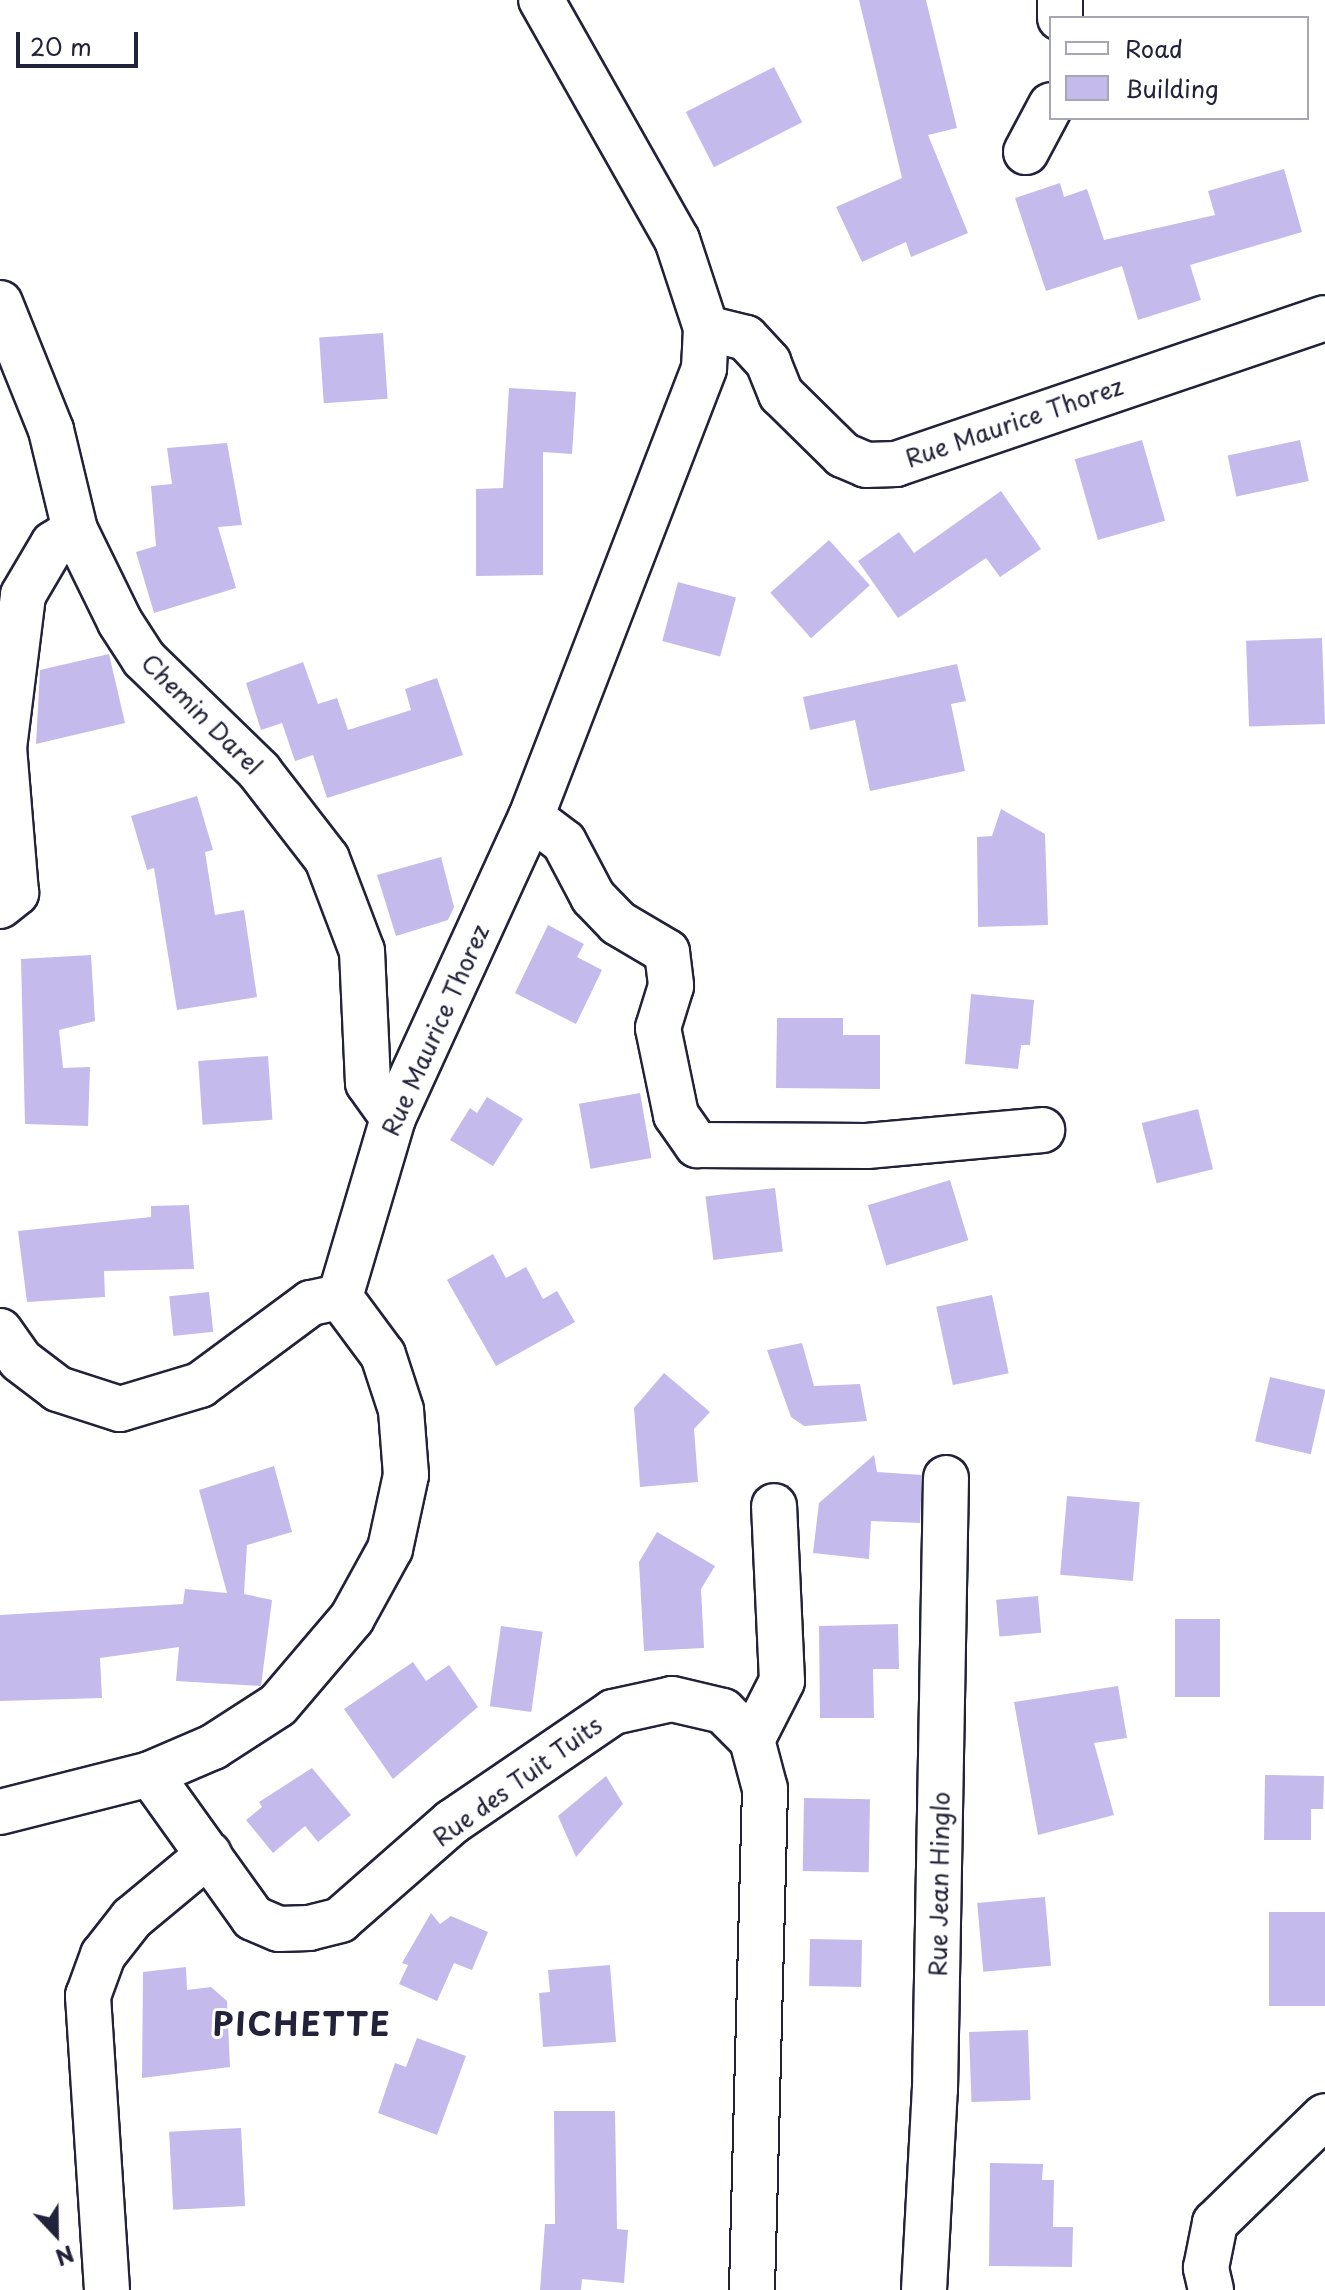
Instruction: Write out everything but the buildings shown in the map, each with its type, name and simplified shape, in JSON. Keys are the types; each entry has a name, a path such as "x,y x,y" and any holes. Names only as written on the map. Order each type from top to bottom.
{"street":[{"path":"541,0 652,186 706,328"},
{"path":"1026,152 1049,109"},
{"name":"Chemin Darel","path":"0,303 51,430 75,530 144,659 259,771 327,859 362,951 368,1083 393,1118"},
{"name":"Rue Maurice Thorez","path":"340,1297 393,1118 531,817 690,418 706,328 746,338 768,362 781,394 843,455 866,465 896,464 1324,318"},
{"path":"0,906 16,893 4,748 23,595 53,544 75,530"},
{"path":"531,817 564,842 593,897 618,923 667,952 671,986 658,1028 676,1115 697,1145 867,1146 1042,1130"},
{"path":"0,1331 20,1360 58,1389 120,1409 200,1385 311,1303 340,1297 383,1355 401,1410 406,1475 390,1549 321,1662 278,1705 213,1747 150,1774 0,1812"},
{"name":"Rue Jean Hinglo","path":"924,2290 935,2089 946,1478"},
{"path":"752,2290 765,1789 752,1740 782,1681 774,1506"},
{"name":"Rue des Tuit Tuits","path":"150,1774 253,1918 279,1929 309,1928 340,1920 452,1822 613,1712 672,1699 723,1711 752,1740"},
{"path":"107,2290 88,1996 103,1955 132,1918 209,1854"},
{"path":"1211,2290 1206,2268 1215,2223 1325,2116"}],"district":[{"name":"PICHETTE","path":"302,2023"}]}
